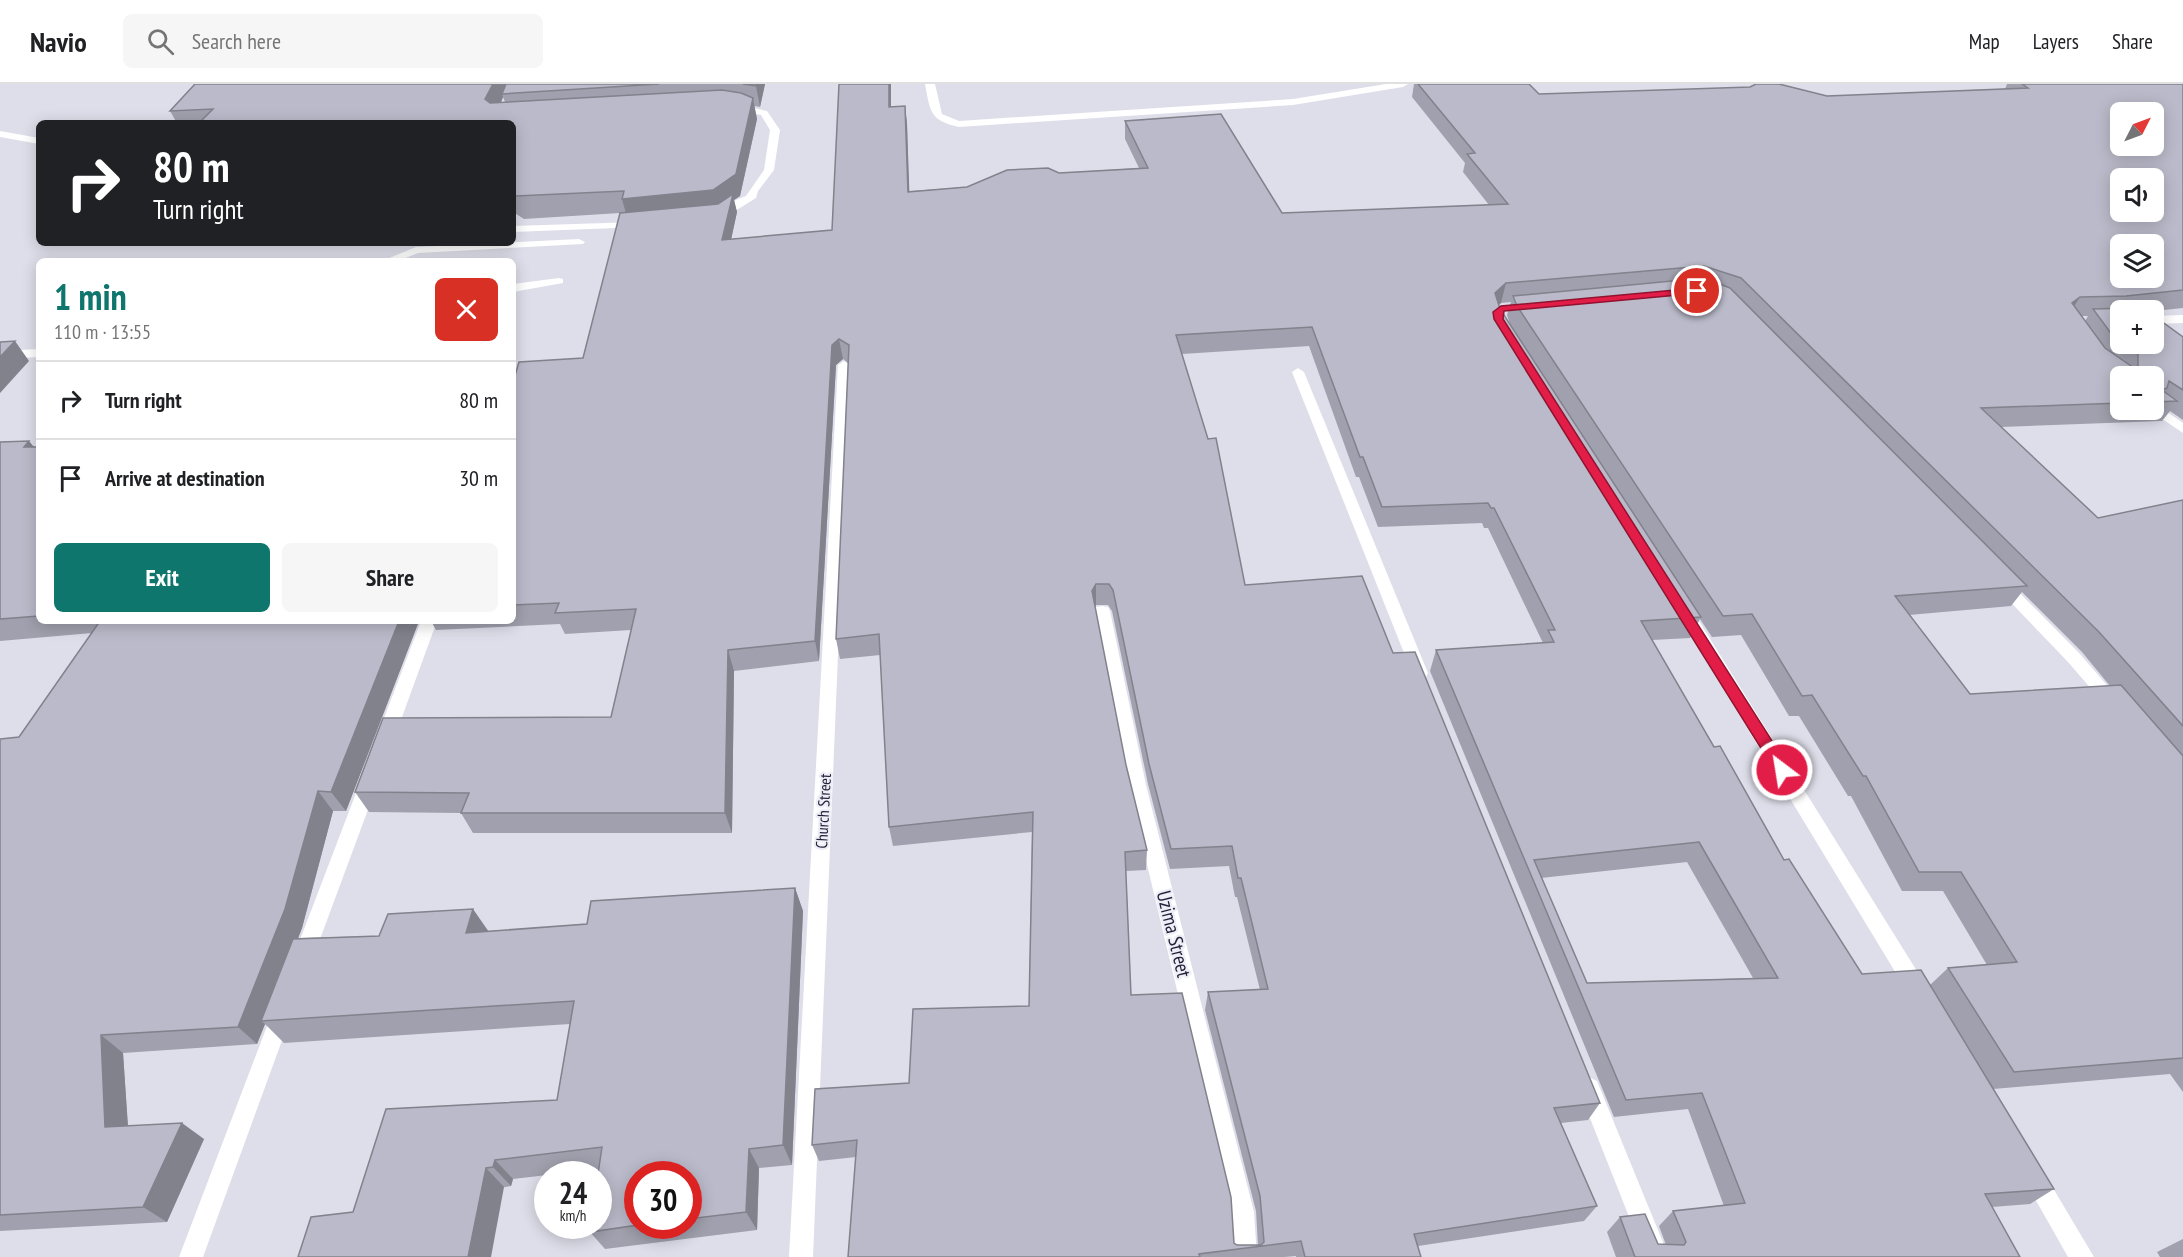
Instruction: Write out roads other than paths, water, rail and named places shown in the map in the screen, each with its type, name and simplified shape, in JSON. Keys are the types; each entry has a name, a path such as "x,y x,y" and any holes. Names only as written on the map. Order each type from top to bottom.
{"street":[{"path":"930,84 937,116 948,122 959,124 1293,102 1403,84"},
{"path":"711,219 722,218 740,202 751,198 753,191 769,170 776,130 764,113 755,109 727,106"},
{"path":"0,134 36,140"},
{"path":"516,229 610,228 643,225"},
{"path":"516,245 579,242"},
{"path":"396,258 416,250 498,246"},
{"path":"516,288 559,281"},
{"path":"2164,319 2183,318"},
{"path":"0,355 36,352"},
{"name":"Church Street","path":"801,1257 844,365"},
{"path":"1298,372 1428,693"},
{"path":"2164,415 2183,429"},
{"path":"1991,573 2074,658 2121,712"},
{"path":"1676,598 1926,1003"},
{"name":"Uzima Street","path":"1102,611 1137,785 1242,1212 1245,1257"},
{"path":"296,978 428,624"},
{"path":"191,1257 287,1000"},
{"path":"1581,1069 1657,1257"},
{"path":"2020,1155 2082,1257"}]}
